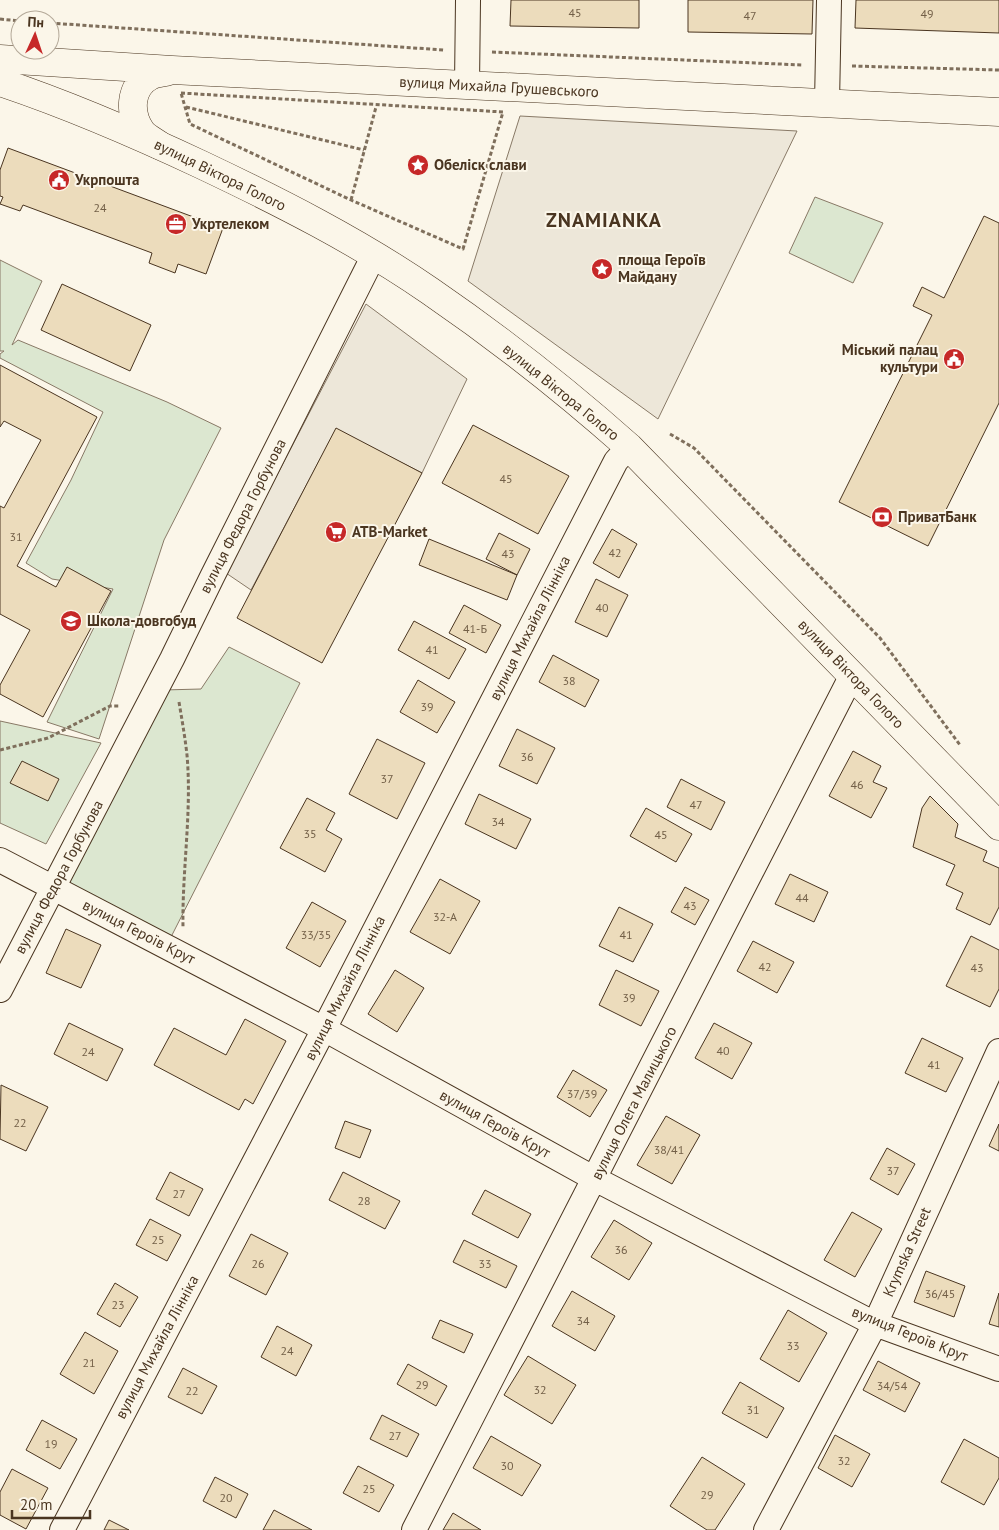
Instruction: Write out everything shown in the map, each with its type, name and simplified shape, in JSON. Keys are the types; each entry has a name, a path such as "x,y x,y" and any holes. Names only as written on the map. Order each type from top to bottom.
{"main road":[{"name":"вулиця Михайла Грушевського","path":"0,59 177,81 467,85 999,112"},
{"path":"159,145 141,132 133,114 133,100 137,87 150,76 177,81"},
{"name":"вулиця Віктора Голого","path":"0,82 159,145 293,210 374,255 478,326 587,410 629,447 999,826"}],"street":[{"path":"467,85 468,0"},
{"path":"826,102 829,0"},
{"name":"вулиця Федора Горбунова","path":"0,990 172,659 374,255"},
{"name":"вулиця Михайла Лінніка","path":"62,1530 324,1029 616,461 629,447"},
{"name":"вулиця Олега Малицького","path":"414,1530 852,675"},
{"name":"вулиця Героїв Крут","path":"0,860 324,1029 595,1179 875,1324 999,1369"},
{"name":"Krymska Street","path":"766,1530 875,1324 999,1051"}],"path":[{"path":"60,24 468,51 828,66 999,70"},
{"path":"177,81 190,124 351,200 463,249 503,112"},
{"path":"351,200 377,104"},
{"path":"186,107 364,150"},
{"path":"670,434 694,448 880,638 961,747"},
{"path":"172,659 187,756 187,835 183,886 183,930"},
{"path":"0,750 48,738 110,706 150,702"}],"green space":[{"path":"815,197 883,223 853,283 789,253"},
{"path":"0,260 42,281 12,345 18,340 167,402 221,428 164,540 99,739 47,722 113,589 52,579 26,563 71,480 103,412 0,358 0,354 4,351 0,351"},
{"path":"229,647 300,683 171,937 66,881 163,690 201,689"},
{"path":"0,721 101,743 46,844 0,823"}],"shaded area":[{"name":"площа Героїв Майдану","path":"520,116 797,131 658,419 468,281"},
{"path":"366,304 467,379 422,473 336,429 251,590 226,573"}],"building":[{"path":"511,0 639,0 639,28 510,26"},
{"path":"688,0 813,0 812,34 688,32"},
{"path":"856,0 999,0 999,33 855,28"},
{"path":"8,148 223,228 206,274 178,264 175,273 149,263 152,253 23,205 20,211 0,204 3,197 0,196 0,170"},
{"name":"Міський палац культури","path":"984,216 999,223 999,403 928,546 839,502 932,315 913,306 922,287 944,298"},
{"path":"62,284 151,325 130,371 41,330"},
{"path":"0,365 97,417 17,566 56,587 67,567 111,591 43,717 0,694 0,685 30,630 0,614 0,506 4,508 41,440 4,421 0,427"},
{"path":"473,425 569,476 538,534 442,483"},
{"name":"ATB-Market","path":"336,428 422,473 322,663 237,618"},
{"path":"612,529 637,544 619,578 593,563"},
{"path":"499,533 530,549 517,575 486,559"},
{"path":"429,539 517,575 507,600 419,565"},
{"path":"596,579 628,595 607,637 575,622"},
{"path":"464,605 501,625 486,653 449,633"},
{"path":"414,621 466,649 449,679 398,650"},
{"path":"553,655 599,680 585,707 539,682"},
{"path":"418,680 455,702 437,733 400,712"},
{"path":"517,729 555,748 537,784 499,766"},
{"path":"377,739 425,763 397,819 349,794"},
{"path":"853,751 881,766 873,782 887,788 871,818 829,796"},
{"path":"22,761 59,779 48,801 10,783"},
{"path":"681,779 725,802 711,830 667,807"},
{"path":"479,794 531,819 516,849 465,824"},
{"path":"930,796 958,824 955,837 987,851 983,861 999,868 999,907 990,925 956,909 963,893 946,885 955,865 913,847 922,808"},
{"path":"307,798 335,813 326,830 342,839 325,872 280,848"},
{"path":"646,808 692,834 676,862 630,836"},
{"path":"790,874 828,892 814,922 775,904"},
{"path":"440,879 480,901 450,954 410,932"},
{"path":"685,887 709,900 695,925 671,912"},
{"path":"312,902 346,921 320,967 286,948"},
{"path":"619,907 653,924 633,962 599,946"},
{"path":"66,929 101,945 81,988 46,973"},
{"path":"971,936 999,950 999,989 990,1007 946,986"},
{"path":"753,941 794,962 777,993 737,971"},
{"path":"395,970 424,988 397,1032 368,1014"},
{"path":"616,970 659,991 641,1026 599,1005"},
{"path":"245,1019 286,1041 253,1104 245,1099 239,1110 154,1065 174,1028 226,1055"},
{"path":"69,1023 123,1049 107,1081 54,1054"},
{"path":"714,1023 752,1043 732,1079 695,1058"},
{"path":"922,1038 963,1058 946,1092 905,1073"},
{"path":"573,1070 607,1090 590,1117 557,1097"},
{"path":"1,1085 48,1107 26,1151 0,1139"},
{"path":"666,1116 700,1135 672,1184 637,1165"},
{"path":"345,1121 371,1130 360,1158 335,1148"},
{"path":"999,1124 999,1151 989,1146"},
{"path":"887,1148 915,1164 898,1195 870,1179"},
{"path":"170,1172 203,1189 189,1216 156,1199"},
{"path":"343,1172 400,1201 385,1229 329,1200"},
{"path":"485,1190 531,1214 518,1238 472,1214"},
{"path":"852,1212 882,1229 855,1277 824,1260"},
{"path":"150,1219 181,1235 167,1261 136,1245"},
{"path":"614,1220 652,1243 629,1280 591,1257"},
{"path":"251,1234 288,1253 266,1295 229,1276"},
{"path":"464,1240 517,1266 506,1288 453,1262"},
{"path":"926,1271 965,1286 954,1317 914,1302"},
{"path":"115,1283 138,1297 120,1327 97,1314"},
{"path":"572,1291 615,1316 595,1351 552,1326"},
{"path":"999,1293 999,1327 989,1324"},
{"path":"788,1310 827,1333 799,1382 760,1359"},
{"path":"440,1320 473,1334 464,1353 432,1338"},
{"path":"277,1326 312,1345 296,1376 261,1357"},
{"path":"85,1332 118,1351 94,1394 60,1374"},
{"path":"528,1356 576,1385 552,1424 504,1395"},
{"path":"878,1361 920,1383 905,1412 863,1390"},
{"path":"408,1364 447,1386 436,1406 397,1384"},
{"path":"183,1368 217,1386 202,1414 168,1397"},
{"path":"740,1382 784,1408 767,1438 722,1413"},
{"path":"382,1415 419,1434 407,1457 370,1439"},
{"path":"42,1420 77,1439 60,1469 26,1450"},
{"path":"835,1435 870,1454 852,1487 818,1468"},
{"path":"491,1436 541,1465 522,1496 473,1468"},
{"path":"964,1439 999,1458 999,1478 984,1505 941,1482"},
{"path":"702,1457 745,1484 715,1530 707,1530 670,1506"},
{"path":"358,1466 394,1485 379,1512 343,1493"},
{"path":"12,1469 48,1488 26,1529 0,1515 0,1492"},
{"path":"215,1477 248,1494 236,1518 203,1501"},
{"path":"274,1510 312,1530 263,1530"},
{"path":"453,1513 481,1530 443,1530"},
{"path":"109,1520 129,1530 104,1530"}],"place":[{"name":"Обеліск слави","path":"418,165"},
{"name":"Укрпошта","path":"59,180"},
{"name":"Укртелеком","path":"176,224"},
{"name":"площа Героїв Майдану","path":"602,269"},
{"name":"Міський палац культури","path":"954,359"},
{"name":"ПриватБанк","path":"882,517"},
{"name":"ATB-Market","path":"336,532"},
{"name":"Школа-довгобуд","path":"71,621"}],"district":[{"name":"ZNAMIANKA","path":"604,220"}]}
